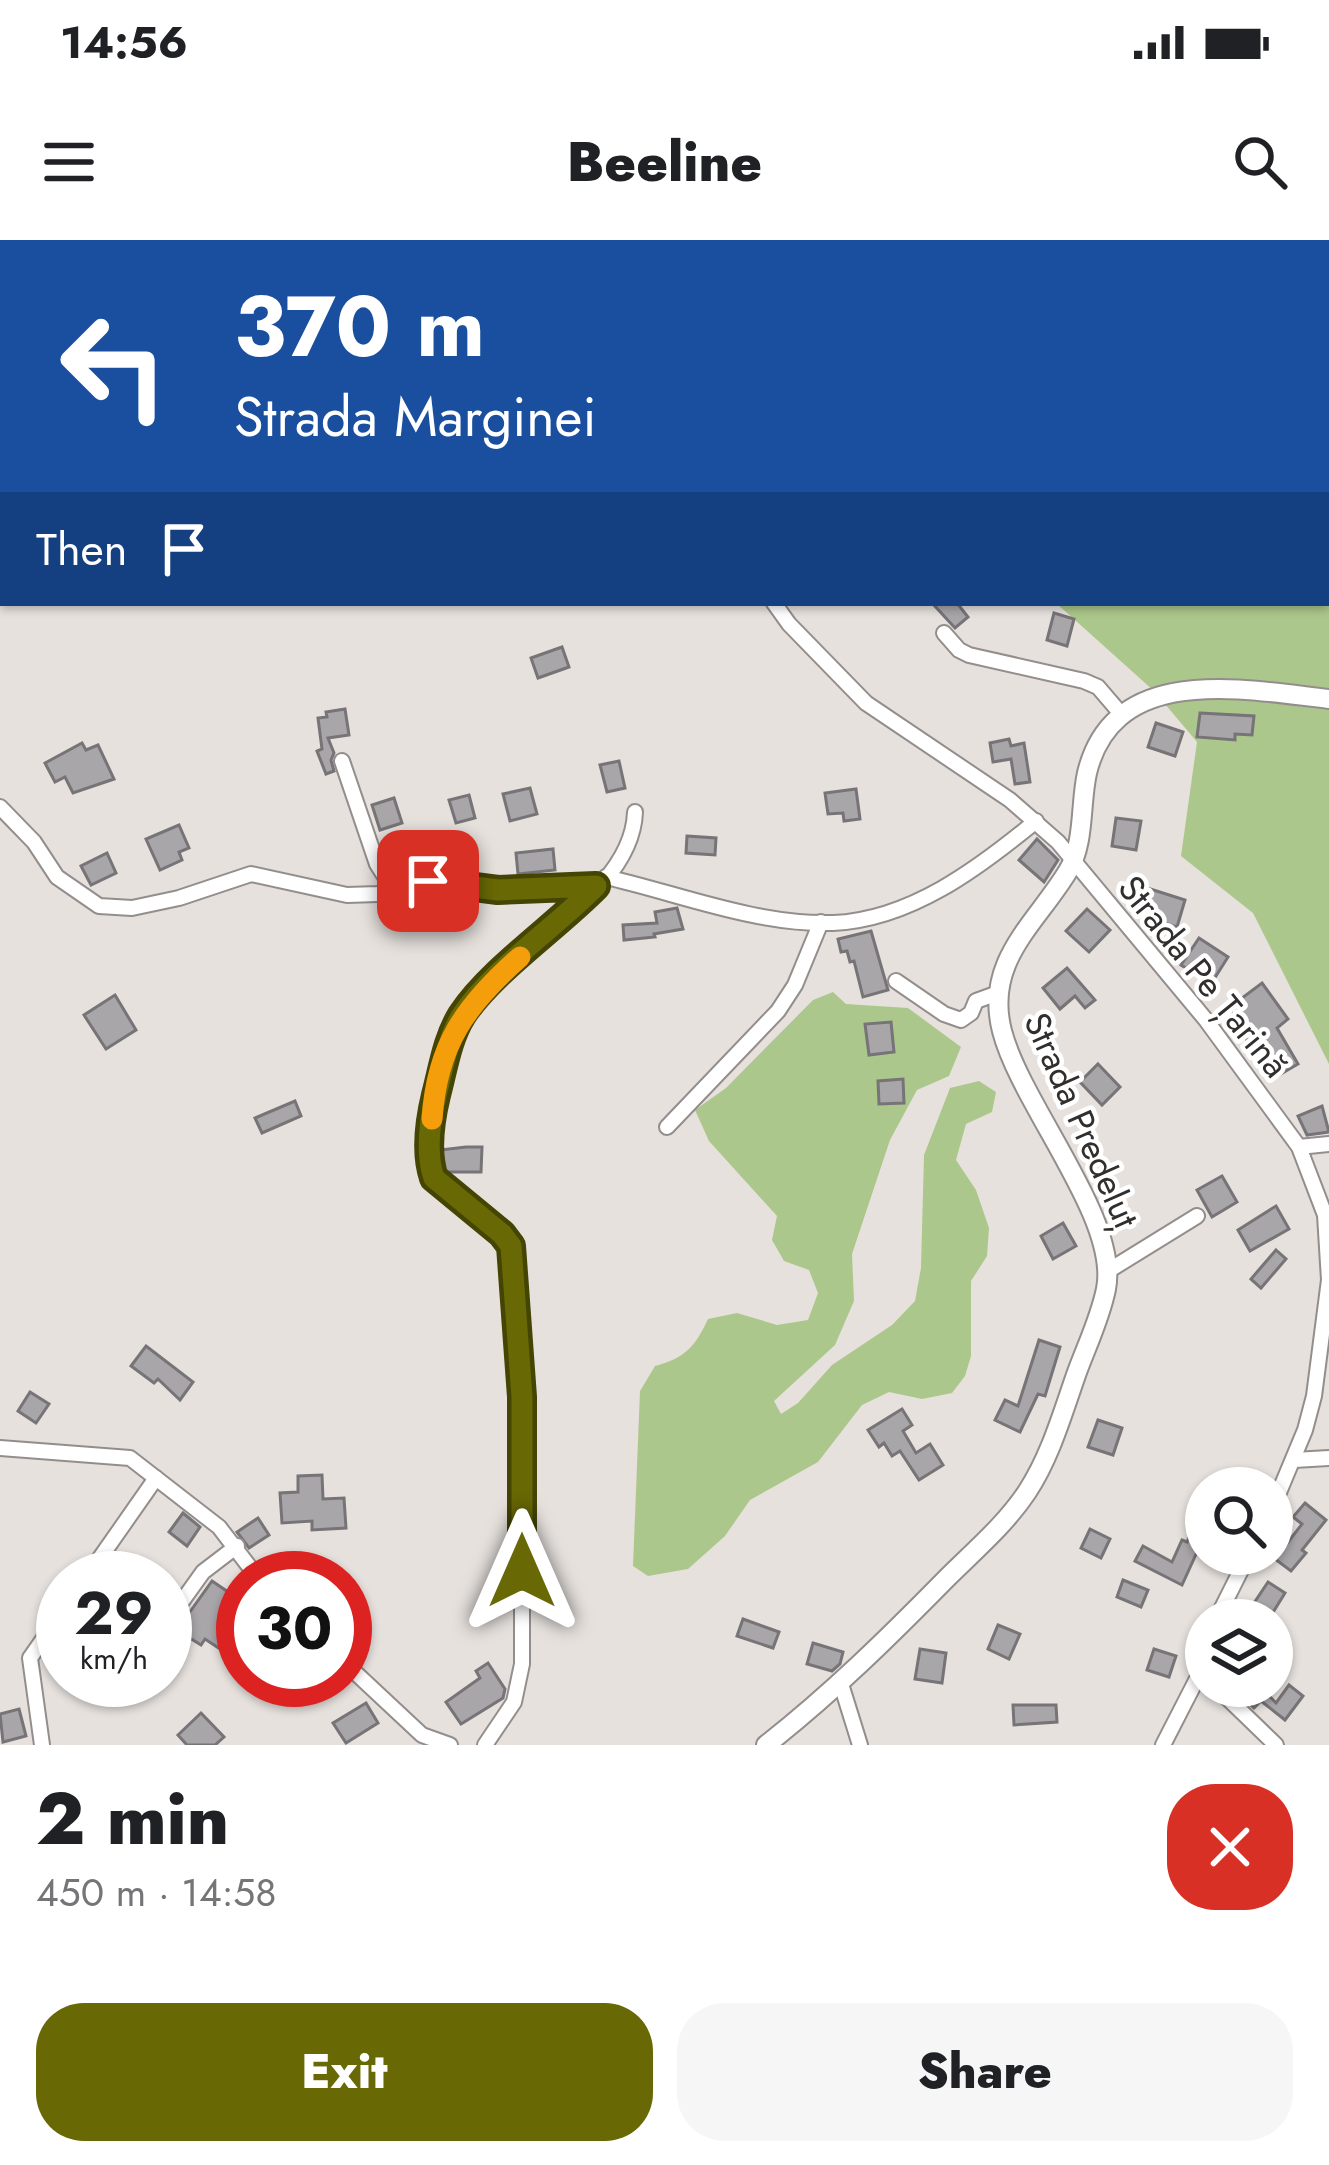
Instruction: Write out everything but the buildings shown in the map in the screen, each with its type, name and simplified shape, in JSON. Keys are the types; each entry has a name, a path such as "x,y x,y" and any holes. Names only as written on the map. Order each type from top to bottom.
{"main road":[{"path":"1122,715 1156,697 1198,688 1329,699"},
{"name":"Strada Predeluț","path":"766,1745 841,1684 1027,1493 1045,1458 1100,1311 1108,1271 1094,1221 1007,1049 998,993 1015,940 1072,862 1090,760 1104,734 1122,715"}],"street":[{"name":"Strada Pe Țarină","path":"776,606 866,703 1036,820 1206,1020 1299,1147 1325,1215 1329,1280 1314,1396 1291,1467"},
{"path":"944,633 969,656 1098,687 1122,715"},
{"path":"342,761 377,864 394,890"},
{"path":"0,807 34,842 57,877 99,906 132,908 251,874 347,895 434,880 498,890 601,882 742,912 821,922 857,920 951,884 989,860 1036,820"},
{"path":"485,1745 514,1702 522,1664 522,1397 514,1258 502,1234 434,1178 429,1150 433,1109 460,1018 477,996 601,882 631,844 635,812"},
{"path":"667,1127 778,1011 795,985 821,922"},
{"path":"896,981 944,1014 961,1020 976,1001 998,993"},
{"path":"1299,1147 1329,1144"},
{"path":"1108,1271 1197,1216"},
{"path":"0,1448 120,1455 219,1527 240,1551"},
{"path":"1294,1460 1329,1458"},
{"path":"105,1551 156,1478"},
{"path":"192,1587 203,1572 237,1546"},
{"path":"36,1649 30,1658 36,1702"},
{"path":"841,1684 860,1745"},
{"path":"372,1689 422,1736 450,1745"},
{"path":"1163,1745 1185,1706"},
{"path":"37,1707 42,1745"},
{"path":"1237,1707 1276,1745"}],"green space":[{"path":"1059,606 1329,606 1329,1064 1253,913 1181,856 1197,742 1154,691"},
{"path":"833,992 846,1004 908,1008 961,1047 949,1076 917,1090 890,1140 852,1254 854,1301 835,1345 774,1401 781,1414 798,1403 832,1365 892,1325 915,1301 921,1268 924,1155 950,1088 979,1081 996,1092 992,1112 966,1124 956,1160 976,1190 989,1228 987,1256 971,1281 971,1356 965,1376 952,1393 922,1399 889,1392 862,1405 818,1462 750,1500 725,1536 688,1569 648,1576 633,1566 640,1391 655,1366 688,1350 708,1319 737,1313 777,1325 808,1320 818,1293 809,1270 784,1261 772,1240 777,1216 709,1141 695,1110 726,1088 813,1000"}],"slow traffic":[{"path":"432,1119 460,1018 520,957"}],"route":[{"path":"428,881 498,890 596,886 477,996 460,1018 433,1109 429,1150 434,1178 502,1234 514,1258 522,1397 522,1571"}]}
